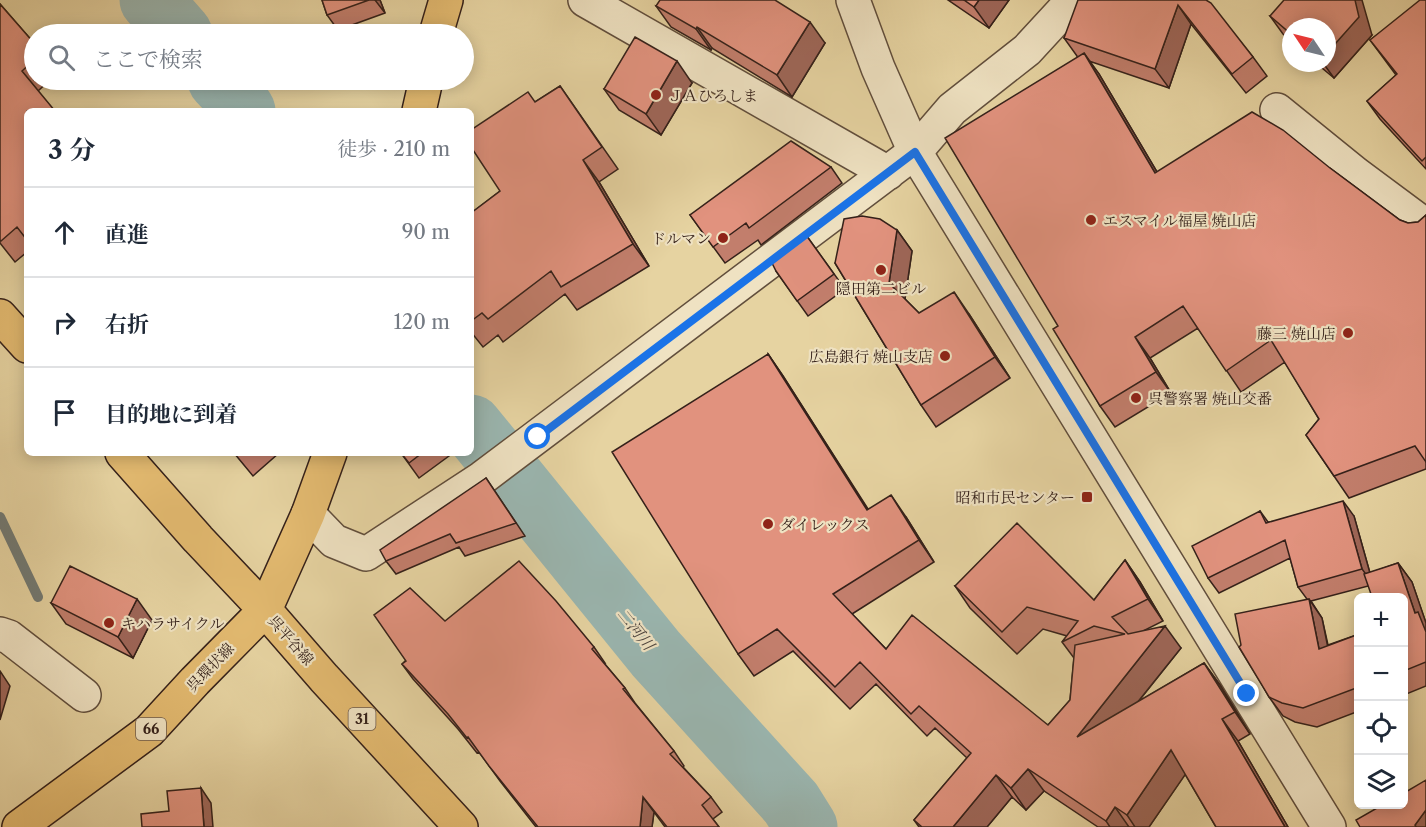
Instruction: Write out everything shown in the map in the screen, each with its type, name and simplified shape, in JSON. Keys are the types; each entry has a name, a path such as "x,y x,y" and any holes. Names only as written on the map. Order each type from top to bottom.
{"main road":[{"path":"439,24 446,0"},
{"path":"420,108 424,90"},
{"path":"0,316 24,343"},
{"name":"呉平谷線","path":"125,456 461,827"},
{"name":"呉環状線","path":"19,827 149,731 266,610 308,513 329,456"}],"street":[{"path":"853,0 878,68 915,152 1329,827"},
{"path":"308,513 334,541 366,554 482,478 915,152 952,109 1027,50 1073,0"},
{"path":"594,1 888,173"},
{"path":"1277,111 1356,174 1426,225"},
{"path":"0,634 9,637 84,694"}],"building":[{"path":"322,0 369,0 327,15"},
{"path":"660,0 775,0 810,22 777,75 697,27 696,29 656,6"},
{"path":"964,0 979,0 974,7"},
{"path":"1078,0 1206,0 1211,3 1253,57 1232,74 1178,5 1155,69 1064,38"},
{"path":"1284,0 1355,0 1359,17 1336,43 1336,18 1282,18 1282,26 1270,16"},
{"path":"1420,0 1426,0 1426,157 1422,161 1367,101 1397,74 1370,40"},
{"path":"0,4 24,32 24,69 22,71 24,90 38,90 53,108 24,108 24,236 17,227 0,240"},
{"path":"635,37 677,61 646,114 604,89"},
{"path":"1084,53 1155,173 1252,112 1283,130 1400,220 1408,223 1418,222 1426,215 1426,462 1415,446 1334,476 1306,435 1319,419 1271,340 1226,371 1183,306 1135,337 1156,372 1100,406 1053,329 1058,326 945,138"},
{"path":"560,86 602,147 583,160 633,244 561,287 551,271 488,319 482,313 474,319 474,211 500,191 474,152 474,128 528,92 535,102"},
{"path":"791,141 831,167 749,228 746,223 713,247 690,215"},
{"path":"862,216 880,219 897,230 889,283 919,313 954,292 995,357 921,405 835,263 844,219"},
{"path":"806,235 834,274 797,301 771,261"},
{"path":"768,354 867,510 891,495 919,540 833,594 886,649 912,615 1048,725 1070,700 1075,645 1125,634 1094,626 1062,642 1078,621 1027,607 1002,632 955,586 1017,523 1094,600 1125,560 1148,599 1112,617 1128,634 1165,626 1077,737 1204,663 1235,712 1222,719 1285,827 1216,827 1171,750 1127,815 1115,807 1106,821 1028,769 1011,788 996,775 953,827 922,827 914,820 971,753 919,706 911,714 860,662 835,687 777,629 738,654 612,452"},
{"path":"403,456 418,456 409,463"},
{"path":"486,478 516,523 456,543 450,534 386,561 380,550"},
{"path":"1343,501 1362,569 1298,587 1285,540 1208,578 1192,546 1260,511 1266,523"},
{"path":"519,561 594,647 592,649 674,751 670,754 711,797 702,805 719,827 667,827 643,797 640,827 538,827 468,737 402,664 406,661 374,615 410,588 445,621"},
{"path":"1398,563 1415,613 1418,612 1426,632 1426,662 1408,669 1408,593 1371,593 1364,574"},
{"path":"70,566 137,599 118,637 51,603"},
{"path":"1309,599 1319,649 1354,636 1354,689 1303,708 1269,697 1239,647 1241,645 1235,614"},
{"path":"1426,780 1426,810 1415,825 1416,827 1360,827 1356,820 1375,809 1408,809 1408,791"},
{"path":"201,788 204,827 142,827 141,814 169,811 167,791"}],"waterway":[{"name":"二河川","path":"151,0 172,24"},
{"name":"二河川","path":"228,90 242,108"},
{"name":"二河川","path":"474,430 656,654 791,803 806,827"},
{"path":"0,517 38,597"}],"place":[{"name":"ＪＡひろしま","path":"656,95"},
{"name":"エスマイル福屋 焼山店","path":"1091,220"},
{"name":"ドルマン","path":"723,238"},
{"name":"隠田第二ビル","path":"881,270"},
{"name":"藤三 焼山店","path":"1348,333"},
{"name":"広島銀行 焼山支店","path":"945,356"},
{"name":"呉警察署 焼山交番","path":"1136,398"},
{"name":"昭和市民センター","path":"1087,497"},
{"name":"ダイレックス","path":"768,524"},
{"name":"キハラサイクル","path":"109,623"}],"route":[{"path":"538,437 915,152 1247,694"}]}
